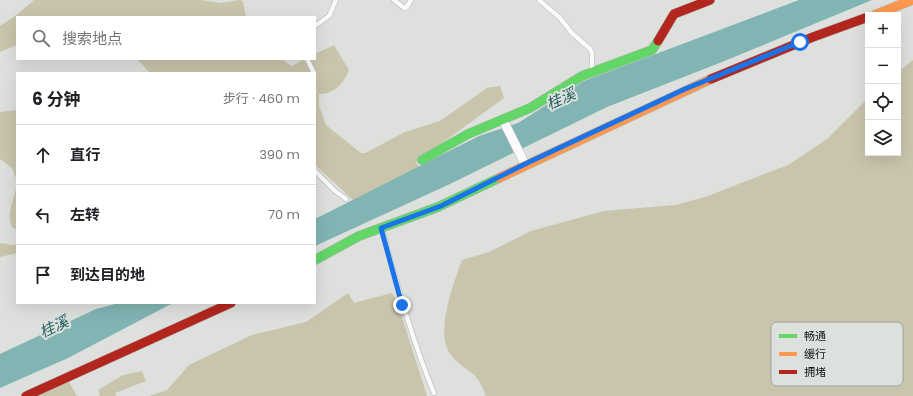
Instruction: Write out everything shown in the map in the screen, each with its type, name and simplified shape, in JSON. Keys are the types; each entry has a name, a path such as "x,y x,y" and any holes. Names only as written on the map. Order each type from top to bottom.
{"street":[{"path":"422,160 468,134 505,123 574,80 652,50 674,14 710,0"},
{"path":"882,12 912,0"},
{"path":"316,259 348,242 441,206 523,159 685,89 800,42 865,18"},
{"path":"505,123 523,159"},
{"path":"26,396 229,304"}],"lane":[{"path":"316,25 329,16 336,0"},
{"path":"394,0 404,8 407,7 411,0"},
{"path":"539,0 560,18 572,33 590,49 592,54 592,72"},
{"path":"308,60 314,72"},
{"path":"316,172 334,191 346,199"},
{"path":"381,228 402,305 418,354 434,393"}],"shaded area":[{"path":"34,0 201,0 220,3 240,0 243,1 246,16 16,16 16,45 0,52 0,26 18,14"},
{"path":"334,45 349,70 344,80 338,87 325,94 319,94 319,106 326,125 361,153 365,153 405,132 440,121 487,88 500,86 504,98 416,162 419,167 353,200 316,166 316,72 149,72 138,60 283,60 292,66 303,60 316,60 316,54"},
{"path":"913,60 913,396 486,396 479,380 451,355 446,346 444,334 445,322 447,308 462,260 489,252 531,231 604,211 675,205 705,197 788,165 827,139 865,101 865,156 901,156 901,70"},
{"path":"16,110 16,178 12,168 0,159 0,112"},
{"path":"16,188 16,229 12,227 10,221 10,210"},
{"path":"0,243 16,244 16,253 0,257"},
{"path":"348,293 354,303 392,293 397,301 427,396 149,396 167,390 189,365 252,335 306,322"},
{"path":"142,371 146,381 115,393 116,396 100,396 98,390 123,375"},
{"path":"69,382 77,396 34,396"}],"water":[{"name":"桂溪","path":"799,0 872,0 722,62 607,107 450,184 316,246 316,218 479,136 518,123 584,81"},
{"path":"115,304 171,304 68,358 0,388 0,354 96,309"}],"traffic: fast":[{"path":"422,160 468,134 530,108 582,76 652,50 658,41"},
{"path":"316,259 359,236 438,207 499,178"}],"traffic: slow":[{"path":"882,12 912,0"},
{"path":"499,178 711,79"}],"traffic: jam":[{"path":"658,41 674,14 710,0"},
{"path":"711,79 813,37 865,18"},
{"path":"26,396 229,304"}],"route":[{"path":"402,305 381,228 441,206 600,128 685,89 800,42"}]}
